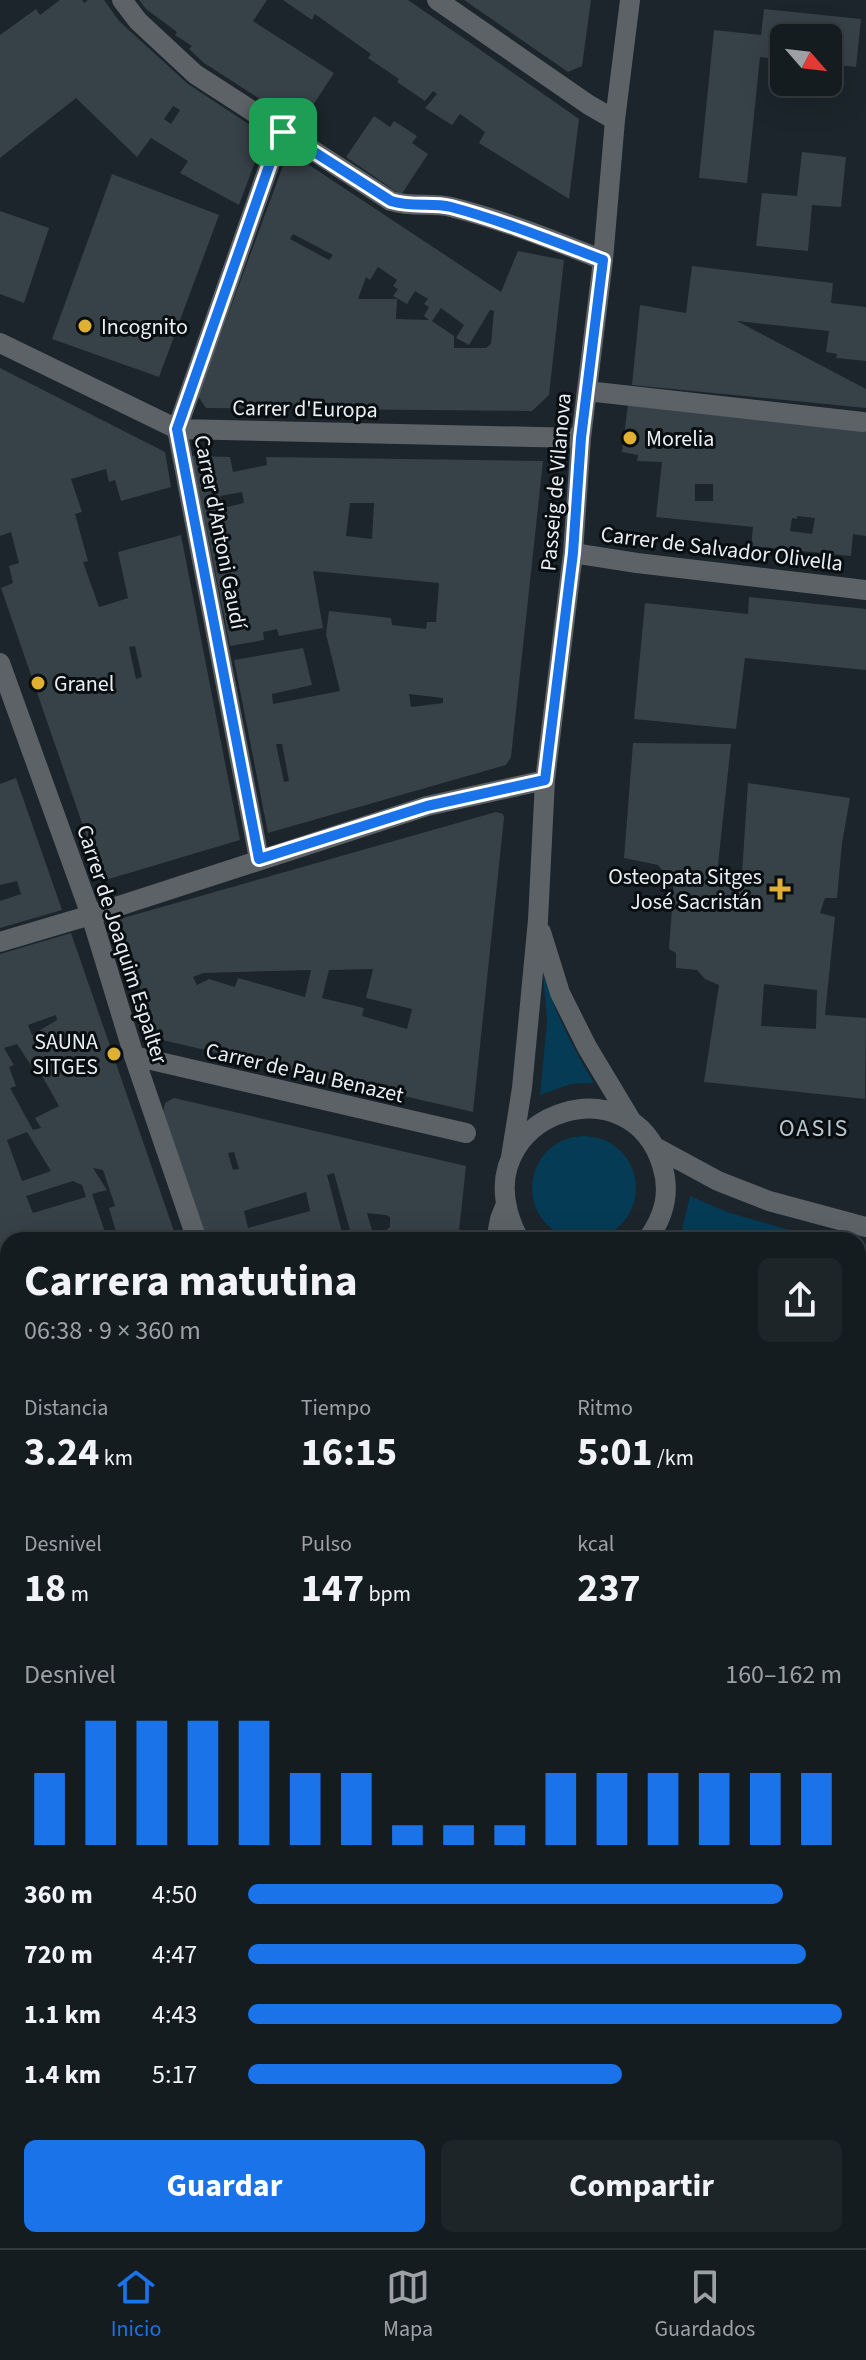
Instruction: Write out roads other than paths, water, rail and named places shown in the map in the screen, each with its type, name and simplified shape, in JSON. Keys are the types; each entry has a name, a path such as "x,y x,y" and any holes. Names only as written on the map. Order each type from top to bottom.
{"street":[{"path":"122,0 138,21 195,74 391,201 406,206 448,206 522,229 603,260"},
{"path":"437,0 615,120"},
{"name":"Passeig de Vilanova","path":"506,1204 504,1180 521,1101 538,920 545,780 573,553 581,438 630,0"},
{"name":"Carrer d'Antoni Gaudí","path":"259,859 177,429 283,132"},
{"name":"Carrer d'Europa","path":"0,343 177,429 581,438"},
{"path":"587,391 863,422"},
{"name":"Carrer de Salvador Olivella","path":"573,553 866,590"},
{"name":"Carrer de Joaquim Espalter","path":"0,663 4,686 91,915 134,1056 194,1232"},
{"path":"0,942 427,806 545,780"},
{"name":"Passeig de Vilanova","path":"538,920 560,993 587,1047 633,1123"},
{"name":"Carrer de Pau Benazet","path":"134,1056 466,1133"},
{"path":"511,1157 536,1125 548,1117 570,1110 593,1108 608,1111 633,1123 657,1148 718,1181 769,1201 866,1227"},
{"path":"653,1232 660,1222 666,1200 666,1176 657,1148"},
{"path":"498,1232 506,1204"},
{"path":"506,1204 514,1232"}],"place":[{"name":"Incognito","path":"85,326"},
{"name":"Morelia","path":"630,438"},
{"name":"Granel","path":"38,683"},
{"name":"Osteopata Sitges José Sacristán","path":"780,889"},
{"name":"SAUNA SITGES","path":"114,1054"}],"district":[{"name":"OASIS","path":"814,1128"}]}
